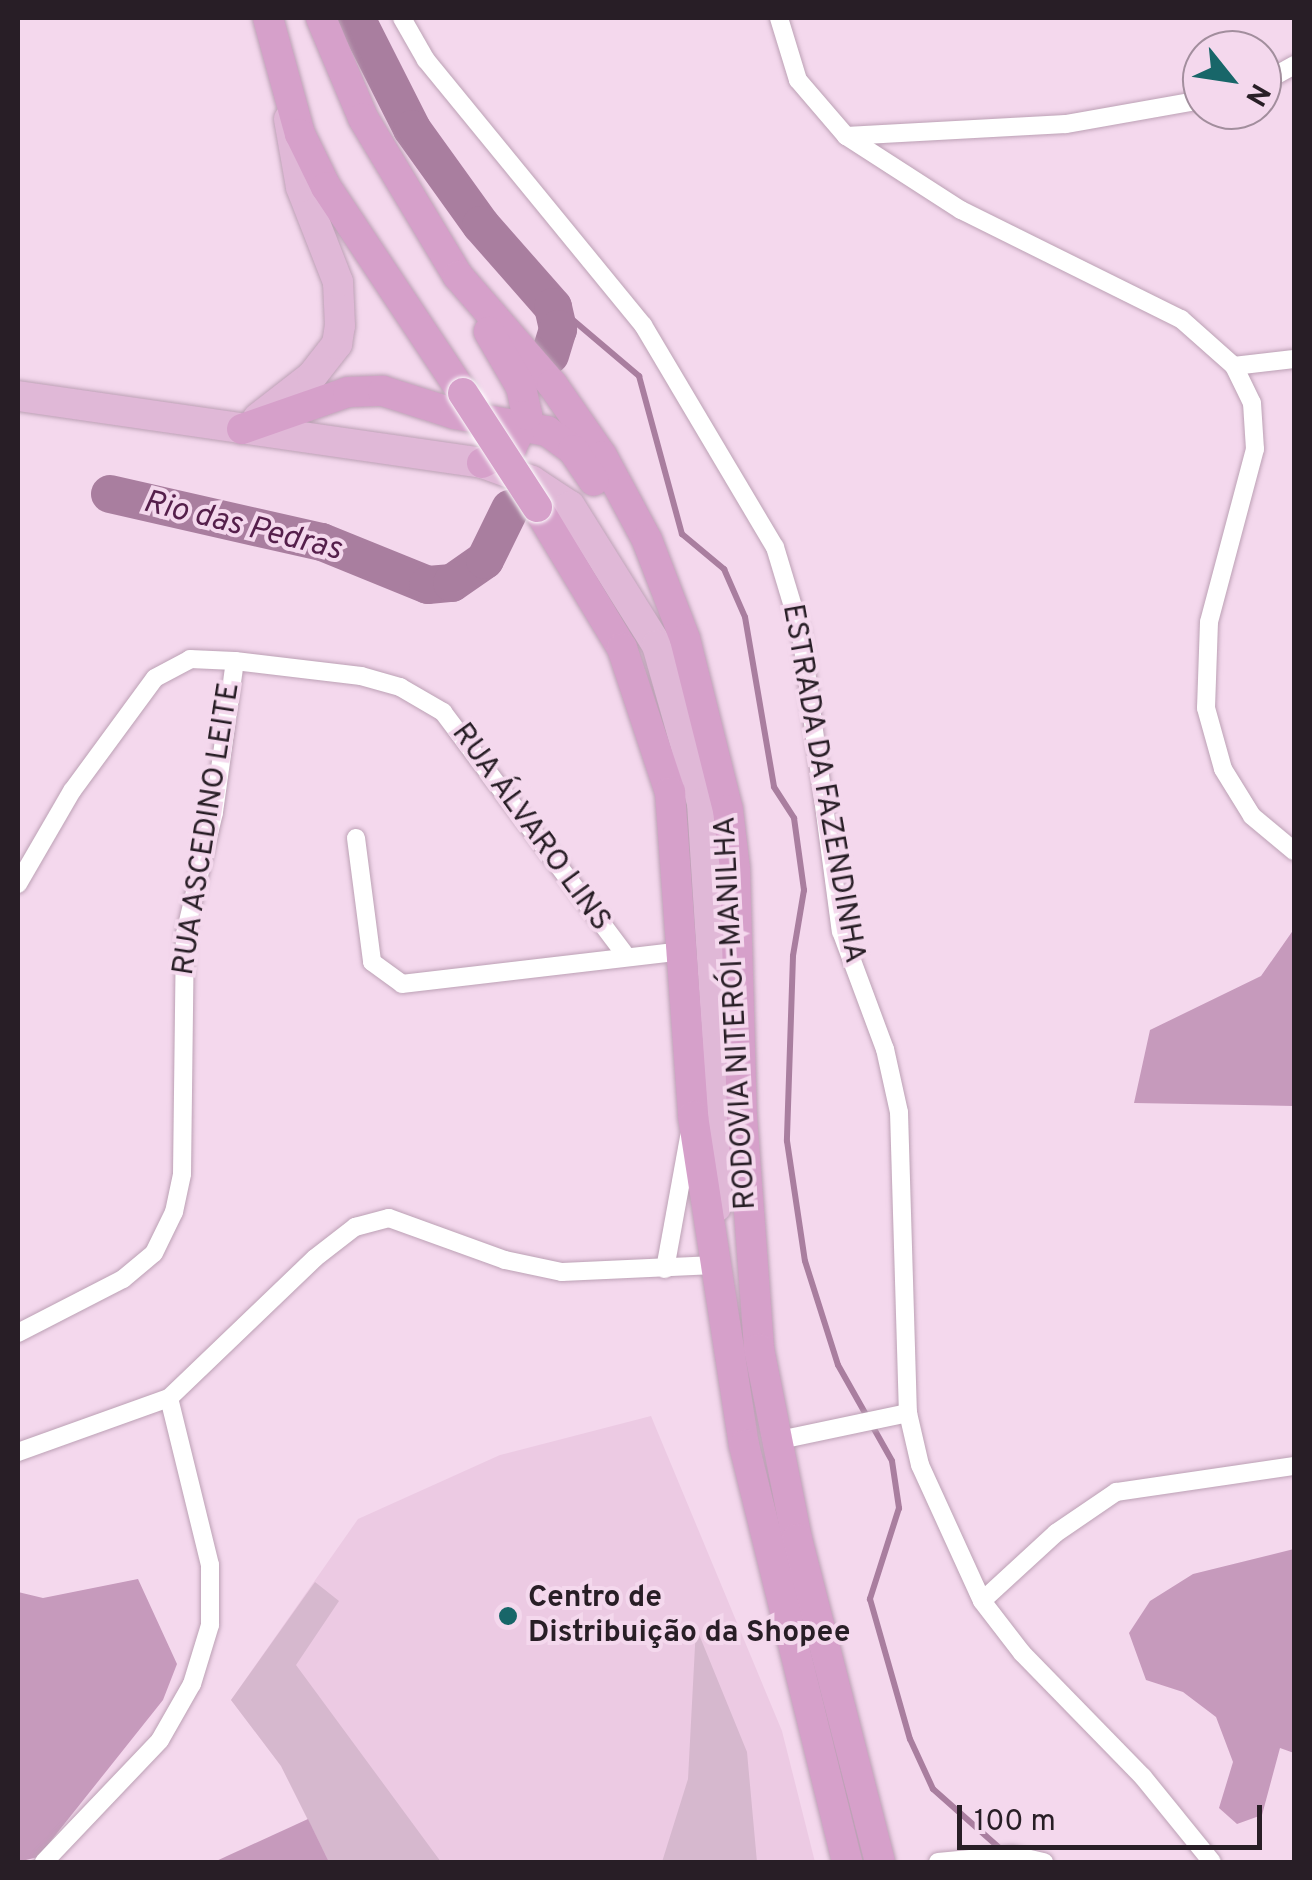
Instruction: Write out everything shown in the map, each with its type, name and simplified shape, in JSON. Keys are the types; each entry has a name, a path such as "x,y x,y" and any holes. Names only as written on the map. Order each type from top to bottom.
{"highway":[{"name":"RODOVIA NITERÓI-MANILHA","path":"268,18 282,81 326,187 593,592 645,706 670,792 685,951 693,1116 715,1265 763,1533 847,1862"},
{"name":"RODOVIA NITERÓI-MANILHA","path":"321,18 349,91 458,276 552,384 602,456 647,540 686,640 728,810 735,870 750,1252 774,1441 880,1862"},
{"path":"458,276 521,387 524,424 510,448 482,463"},
{"path":"242,429 333,397 383,391 455,414 547,430 573,450 686,640"}],"main road":[{"path":"282,81 301,187 341,296 333,430 346,446"},
{"path":"242,429 300,387 337,344"},
{"path":"18,396 482,463 551,491 590,530 657,645 688,741 702,803 718,1048 715,1265"}],"street":[{"name":"ESTRADA DA FAZENDINHA","path":"402,18 426,60 644,324 776,547 802,633 841,931 885,1049 899,1112 908,1413 939,1518 982,1602 1022,1653 1143,1776 1212,1862"},
{"path":"778,18 798,80 846,136 961,210 1181,319 1234,366 1252,403 1256,449 1210,622 1206,708 1223,769 1252,816 1294,851"},
{"path":"846,136 1066,124 1182,104"},
{"path":"1234,366 1294,359"},
{"name":"RUA ÁLVARO LINS","path":"18,884 72,790 154,678 190,659 235,661 361,676 400,687 444,712 624,953"},
{"name":"RUA ASCEDINO LEITE","path":"18,1333 123,1279 154,1253 174,1212 182,1174 185,934 214,812 235,661"},
{"path":"356,838 363,931 372,962 391,980 420,985 624,953 685,951"},
{"path":"665,1269 693,1116"},
{"path":"18,1452 169,1398 315,1258 374,1218 562,1272 715,1265"},
{"path":"44,1862 160,1740 192,1684 210,1625 210,1564 169,1398"},
{"path":"774,1441 850,1422 908,1413"},
{"path":"982,1602 1068,1523 1116,1492 1294,1466"},
{"path":"938,1862 1013,1854 1044,1862"}],"shaded area":[{"path":"1294,929 1294,1106 1134,1103 1150,1030 1261,976"},
{"path":"651,1416 782,1731 815,1862 329,1862 281,1766 231,1700 358,1519 500,1455"},
{"path":"1294,1549 1294,1753 1280,1748 1262,1815 1237,1824 1219,1808 1233,1762 1216,1717 1183,1692 1146,1680 1129,1633 1150,1601 1193,1574"},
{"path":"138,1579 177,1664 163,1700 38,1857 18,1862 18,1592 43,1598"},
{"path":"315,1582 339,1601 296,1665 441,1862 329,1862 281,1766 231,1700"},
{"path":"696,1627 747,1752 757,1862 662,1862 688,1779"},
{"path":"308,1819 329,1862 214,1862"}],"waterway":[{"path":"356,18 412,129 481,225 553,307 558,329 550,355"},
{"path":"547,298 639,376 682,534 724,569 745,617 774,787 794,818 804,890 793,956 787,1141 805,1261 838,1365 892,1461 899,1508 870,1599 910,1739 933,1789 1004,1852"},
{"name":"Rio das Pedras","path":"110,494 322,542 428,585 452,583 485,560 510,509"}],"place":[{"name":"Centro de Distribuição da Shopee","path":"508,1616"}]}
